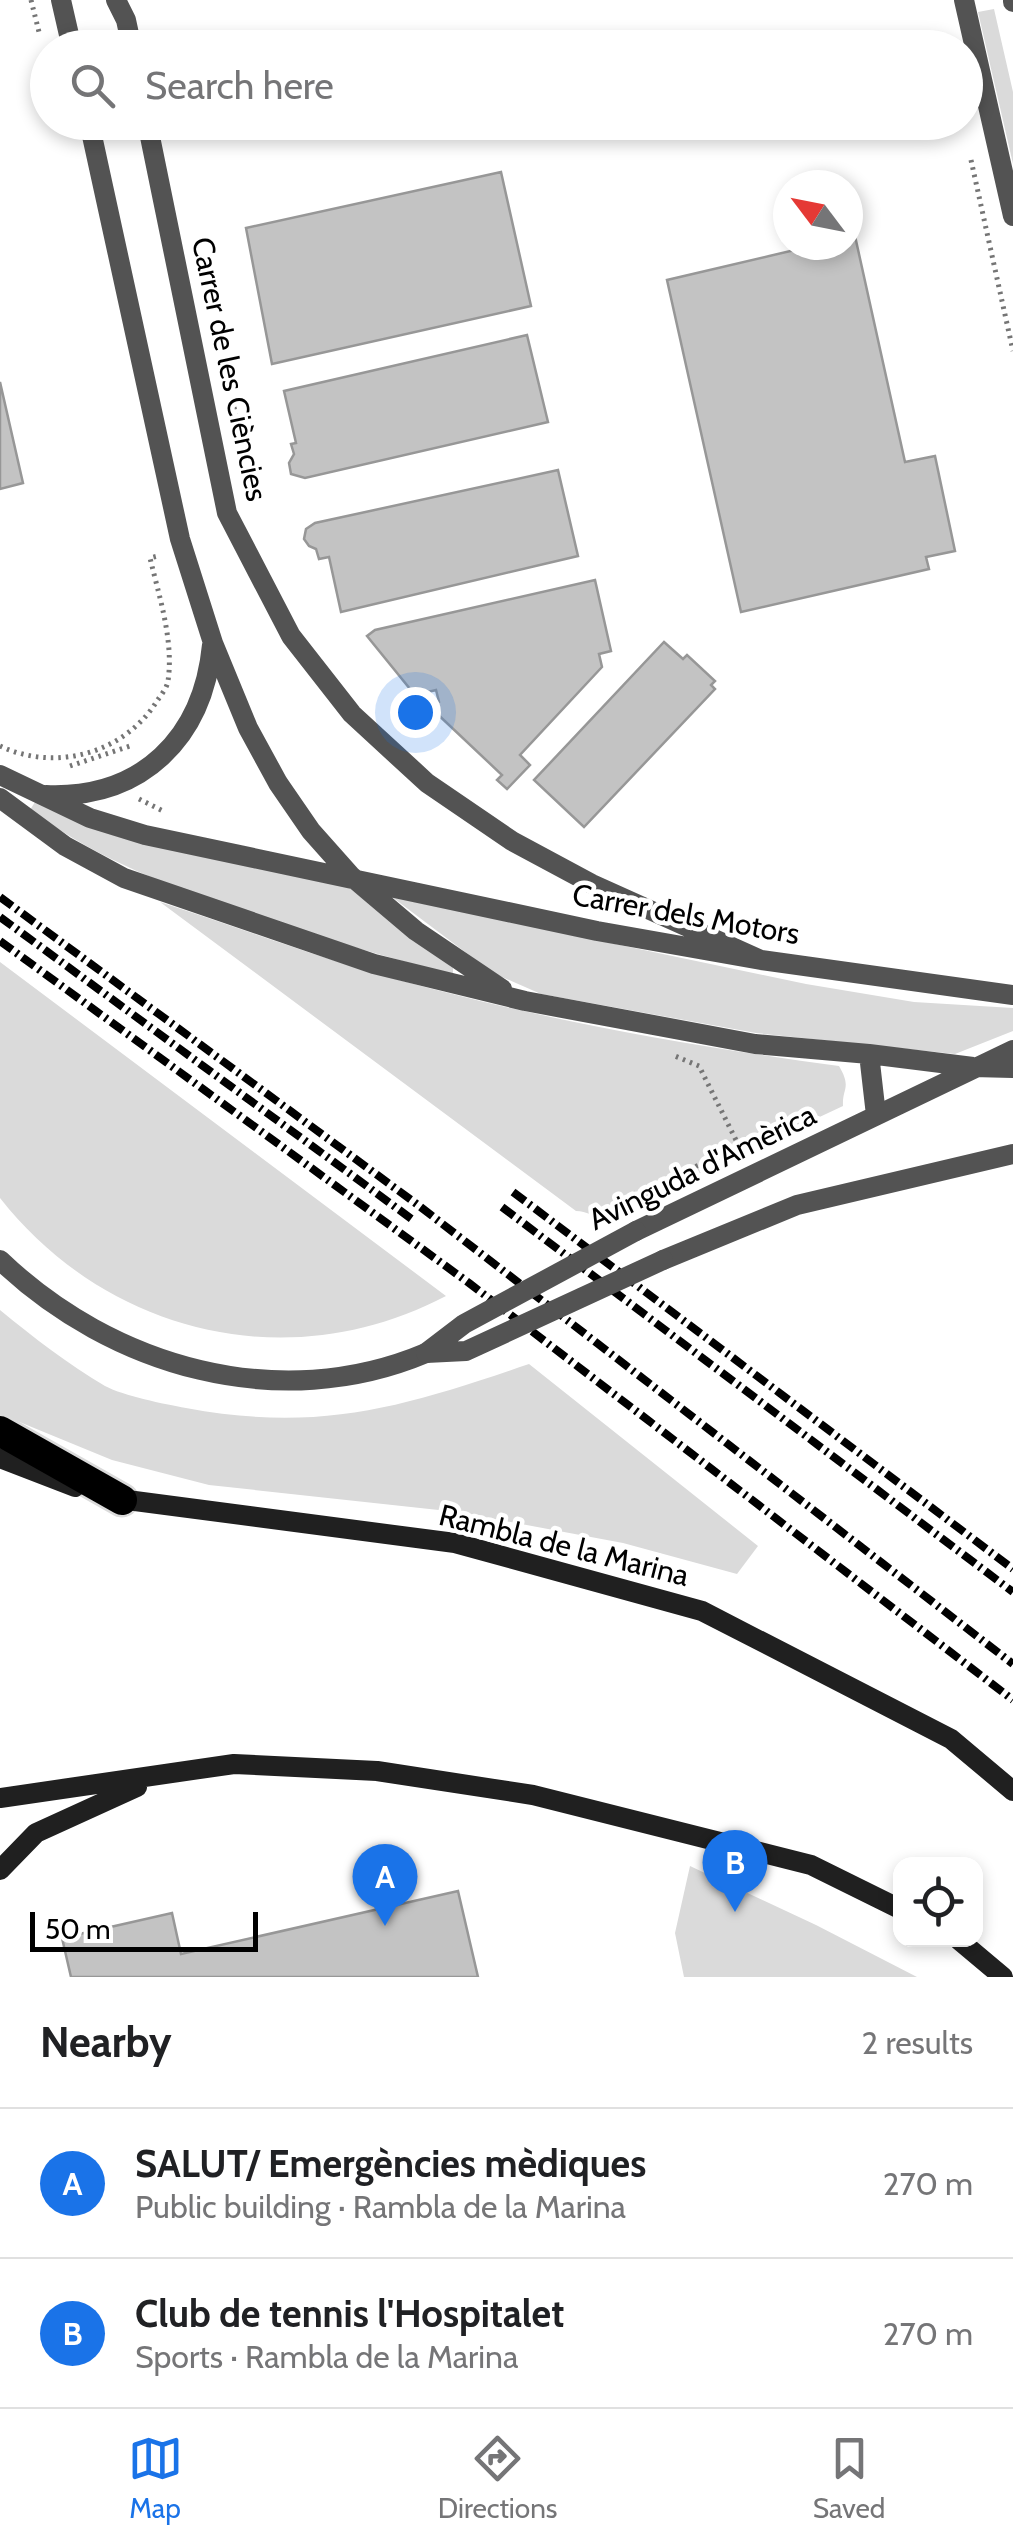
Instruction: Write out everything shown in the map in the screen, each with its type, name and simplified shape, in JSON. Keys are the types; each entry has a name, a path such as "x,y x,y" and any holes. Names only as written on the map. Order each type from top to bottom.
{"highway":[{"path":"0,1431 122,1500"}],"street":[{"path":"61,0 68,30"},
{"path":"116,0 128,30"},
{"path":"964,0 971,30"},
{"path":"983,84 1013,216"},
{"path":"93,140 180,539 212,643 248,728 278,783 351,876"},
{"name":"Carrer de les Ciències","path":"151,140 227,513 291,636 352,714 427,783 483,822 592,884 761,960"},
{"path":"38,794 86,793 109,788 157,760 185,732 204,695 212,643"},
{"name":"Carrer dels Motors","path":"0,775 90,818 145,835 597,930 761,960 1013,995"},
{"name":"Carrer dels Motors","path":"0,798 65,846 153,890 374,964 525,1001 756,1044 973,1068 1013,1068"},
{"name":"Carrer dels Motors","path":"351,876 465,967 525,1001"},
{"name":"Avinguda d'Amèrica","path":"426,1353 464,1324 636,1231 1013,1050"},
{"path":"869,1054 876,1115"},
{"name":"Avinguda d'Amèrica","path":"0,1260 40,1296 132,1350 214,1374 285,1381 330,1379 378,1370 426,1353 466,1351 663,1260 797,1205 1013,1154"},
{"name":"Rambla de la Marina","path":"0,1458 122,1500 454,1544 702,1611 951,1738 1013,1791"},
{"path":"0,1798 234,1764 377,1771 534,1796 812,1866 893,1906"},
{"path":"0,1870 36,1833 164,1776"},
{"path":"967,1947 1004,1977"}],"path":[{"path":"972,160 1013,351"},
{"path":"0,746 47,760 103,750 147,717 168,684 157,556 160,543"},
{"path":"54,768 120,751 138,741"},
{"path":"598,1221 609,1210 654,1186 731,1152 737,1142 698,1066 667,1053"}],"shaded area":[{"path":"994,9 1013,92 1013,164 983,30 978,12"},
{"path":"35,802 348,887 453,968 453,974 328,939 165,883 58,829 30,810"},
{"path":"392,897 806,984 914,1002 1013,1008 1013,1031 955,1054 756,1033 541,994 493,973"},
{"path":"160,902 339,962 508,1008 728,1050 839,1066 846,1084 843,1106 605,1218 576,1211"},
{"path":"0,962 446,1296 386,1321 326,1335 265,1337 205,1329 147,1311 93,1283 44,1245 0,1198"},
{"path":"0,1310 65,1360 113,1390 234,1415 278,1418 360,1412 441,1393 529,1364 758,1546 737,1574 623,1543 457,1512 209,1485 112,1460 0,1414"},
{"path":"690,1866 917,1977 684,1977 675,1933"}],"building":[{"path":"501,172 531,306 272,364 246,228"},
{"path":"773,255 773,260 860,260 905,462 935,456 955,551 926,557 929,569 741,612 667,280"},
{"path":"527,335 548,422 305,478 291,474 291,444 296,443 284,391"},
{"path":"0,382 23,483 0,489"},
{"path":"558,470 578,556 341,612 329,557 319,559 316,549 304,539 306,529 315,523"},
{"path":"595,580 611,651 599,654 602,667 520,755 530,765 507,789 497,780 502,775 431,708 439,702 436,690 415,695 367,636 375,630"},
{"path":"664,642 683,659 687,655 715,681 711,685 715,689 584,827 534,780"},
{"path":"458,1891 478,1977 71,1977 62,1938 172,1913 181,1954"}],"railway":[{"path":"0,897 418,1205 1013,1664"},
{"path":"0,917 413,1220"},
{"path":"0,941 469,1283 1013,1700"},
{"path":"513,1192 1013,1569"},
{"path":"502,1207 1013,1592"}],"place":[{"name":"Club de tennis l'Hospitalet","path":"735,1912"},
{"name":"SALUT/ Emergències mèdiques","path":"385,1926"}]}
